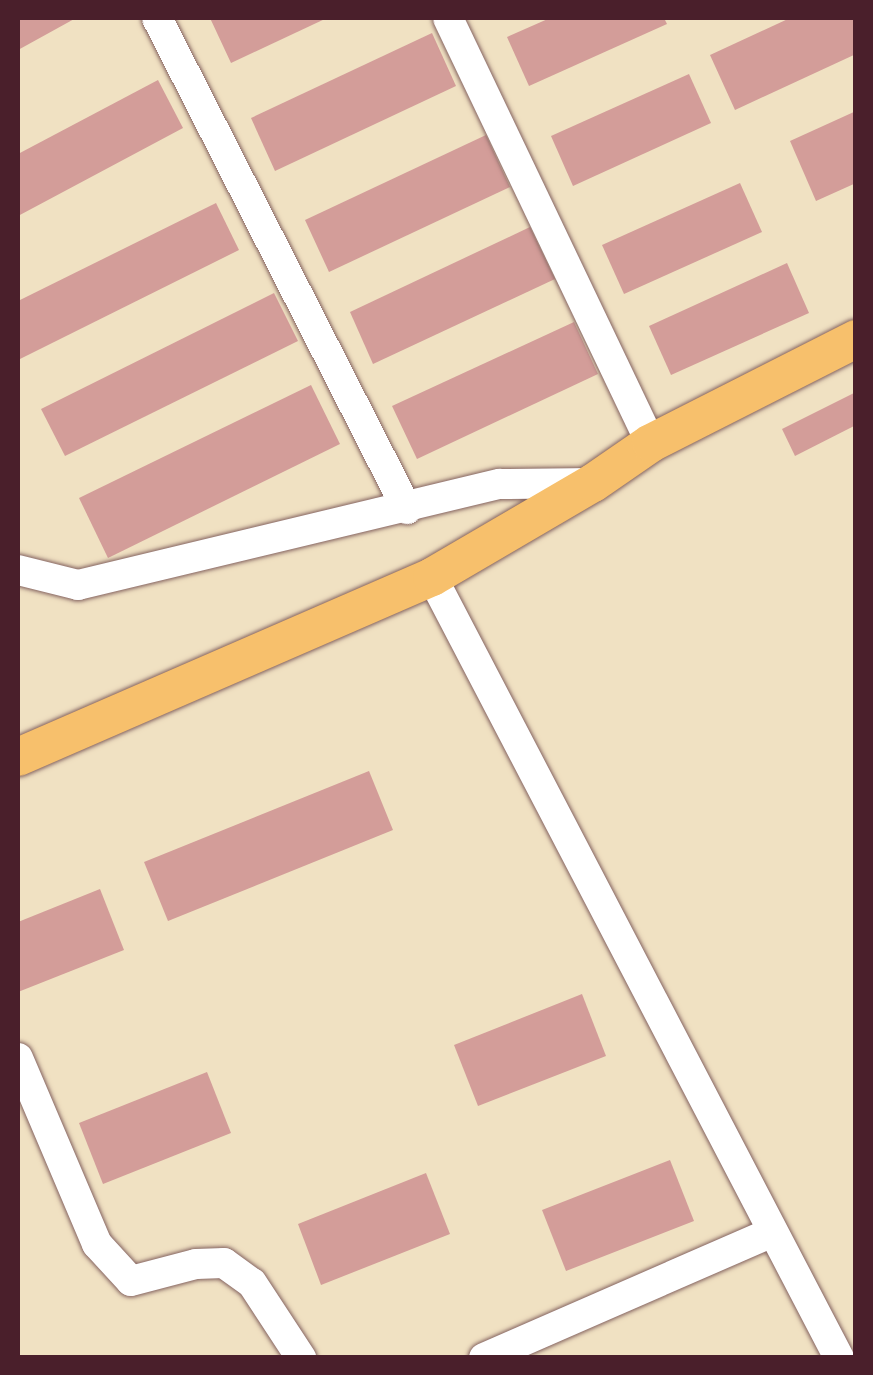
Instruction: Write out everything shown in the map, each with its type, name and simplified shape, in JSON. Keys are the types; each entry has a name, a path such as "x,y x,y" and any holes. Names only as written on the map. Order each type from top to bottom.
{"main road":[{"path":"18,756 432,577 593,483 651,443 856,339"}],"street":[{"path":"157,18 407,509"},
{"path":"448,18 651,443"},
{"path":"18,570 78,585 500,484 593,483"},
{"path":"432,577 839,1358"},
{"path":"18,1058 97,1244 131,1281 196,1264 224,1263 252,1282 301,1358"},
{"path":"484,1358 774,1232"}],"building":[{"path":"18,18 76,18 18,50"},
{"path":"210,18 327,18 231,63"},
{"path":"550,18 664,18 667,24 529,86 507,37"},
{"path":"790,18 856,18 856,54 735,110 710,55"},
{"path":"432,33 456,86 275,171 251,118"},
{"path":"689,74 711,123 573,186 551,136"},
{"path":"158,80 183,128 18,216 18,154"},
{"path":"856,111 856,183 816,201 790,141"},
{"path":"486,135 510,187 329,272 305,220"},
{"path":"740,183 762,232 624,294 602,245"},
{"path":"216,203 239,250 18,360 18,301"},
{"path":"530,227 555,279 373,364 350,312"},
{"path":"787,263 809,313 671,375 649,326"},
{"path":"274,293 298,341 65,456 41,409"},
{"path":"574,322 598,374 417,459 392,406"},
{"path":"311,385 340,444 108,558 79,498"},
{"path":"856,392 856,425 795,456 782,429"},
{"path":"369,771 393,830 168,921 144,862"},
{"path":"100,889 124,950 18,992 18,922"},
{"path":"582,994 606,1056 478,1106 454,1045"},
{"path":"207,1072 231,1133 103,1184 79,1123"},
{"path":"670,1160 694,1221 566,1271 542,1210"},
{"path":"426,1173 450,1234 321,1285 298,1224"}]}
